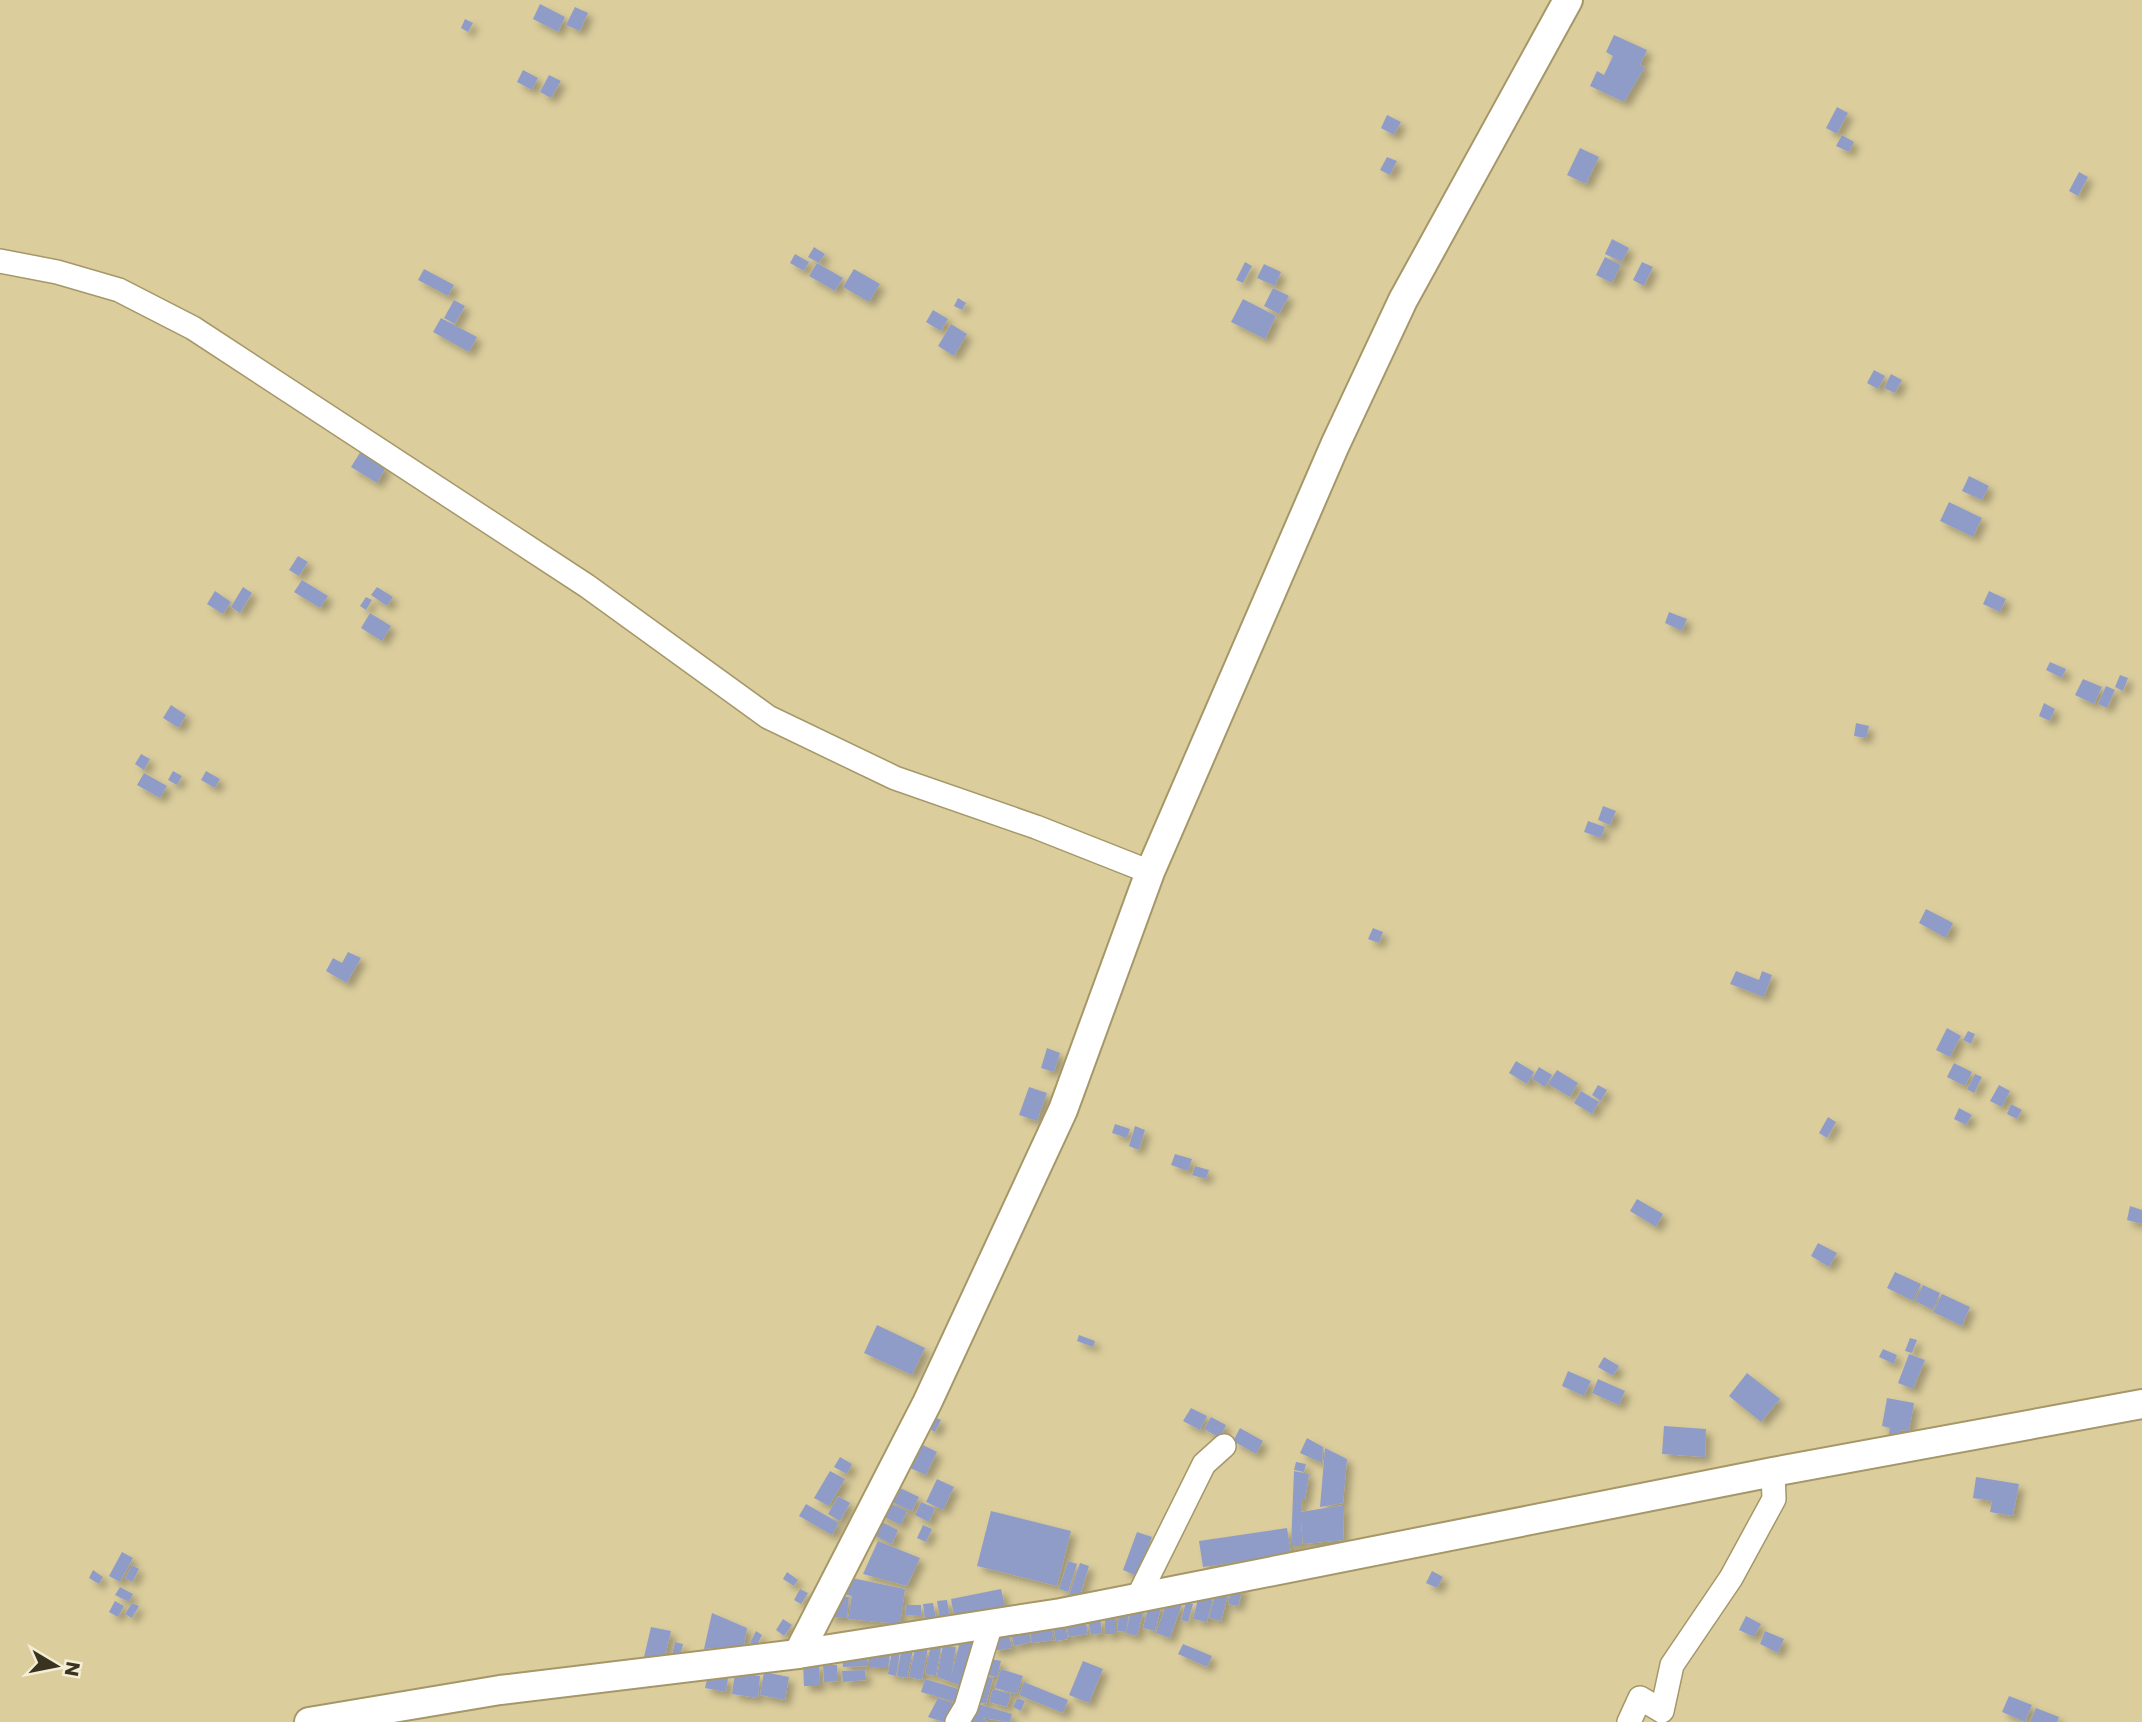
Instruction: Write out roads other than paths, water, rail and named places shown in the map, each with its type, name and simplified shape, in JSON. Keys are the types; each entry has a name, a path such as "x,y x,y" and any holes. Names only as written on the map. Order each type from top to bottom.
{"street":[{"path":"798,1654 927,1403 1063,1110 1150,872 1335,444 1386,336 1568,0"},
{"path":"0,261 57,272 119,290 193,328 587,586 768,717 895,778 1036,827 1150,872"},
{"path":"309,1722 500,1690 798,1654 1137,1598 1773,1472 2142,1404"},
{"path":"1137,1598 1204,1464 1224,1446"},
{"path":"1629,1722 1640,1698 1662,1710 1672,1665 1731,1578 1774,1499 1773,1472"},
{"path":"957,1722 967,1707 991,1623"}]}
